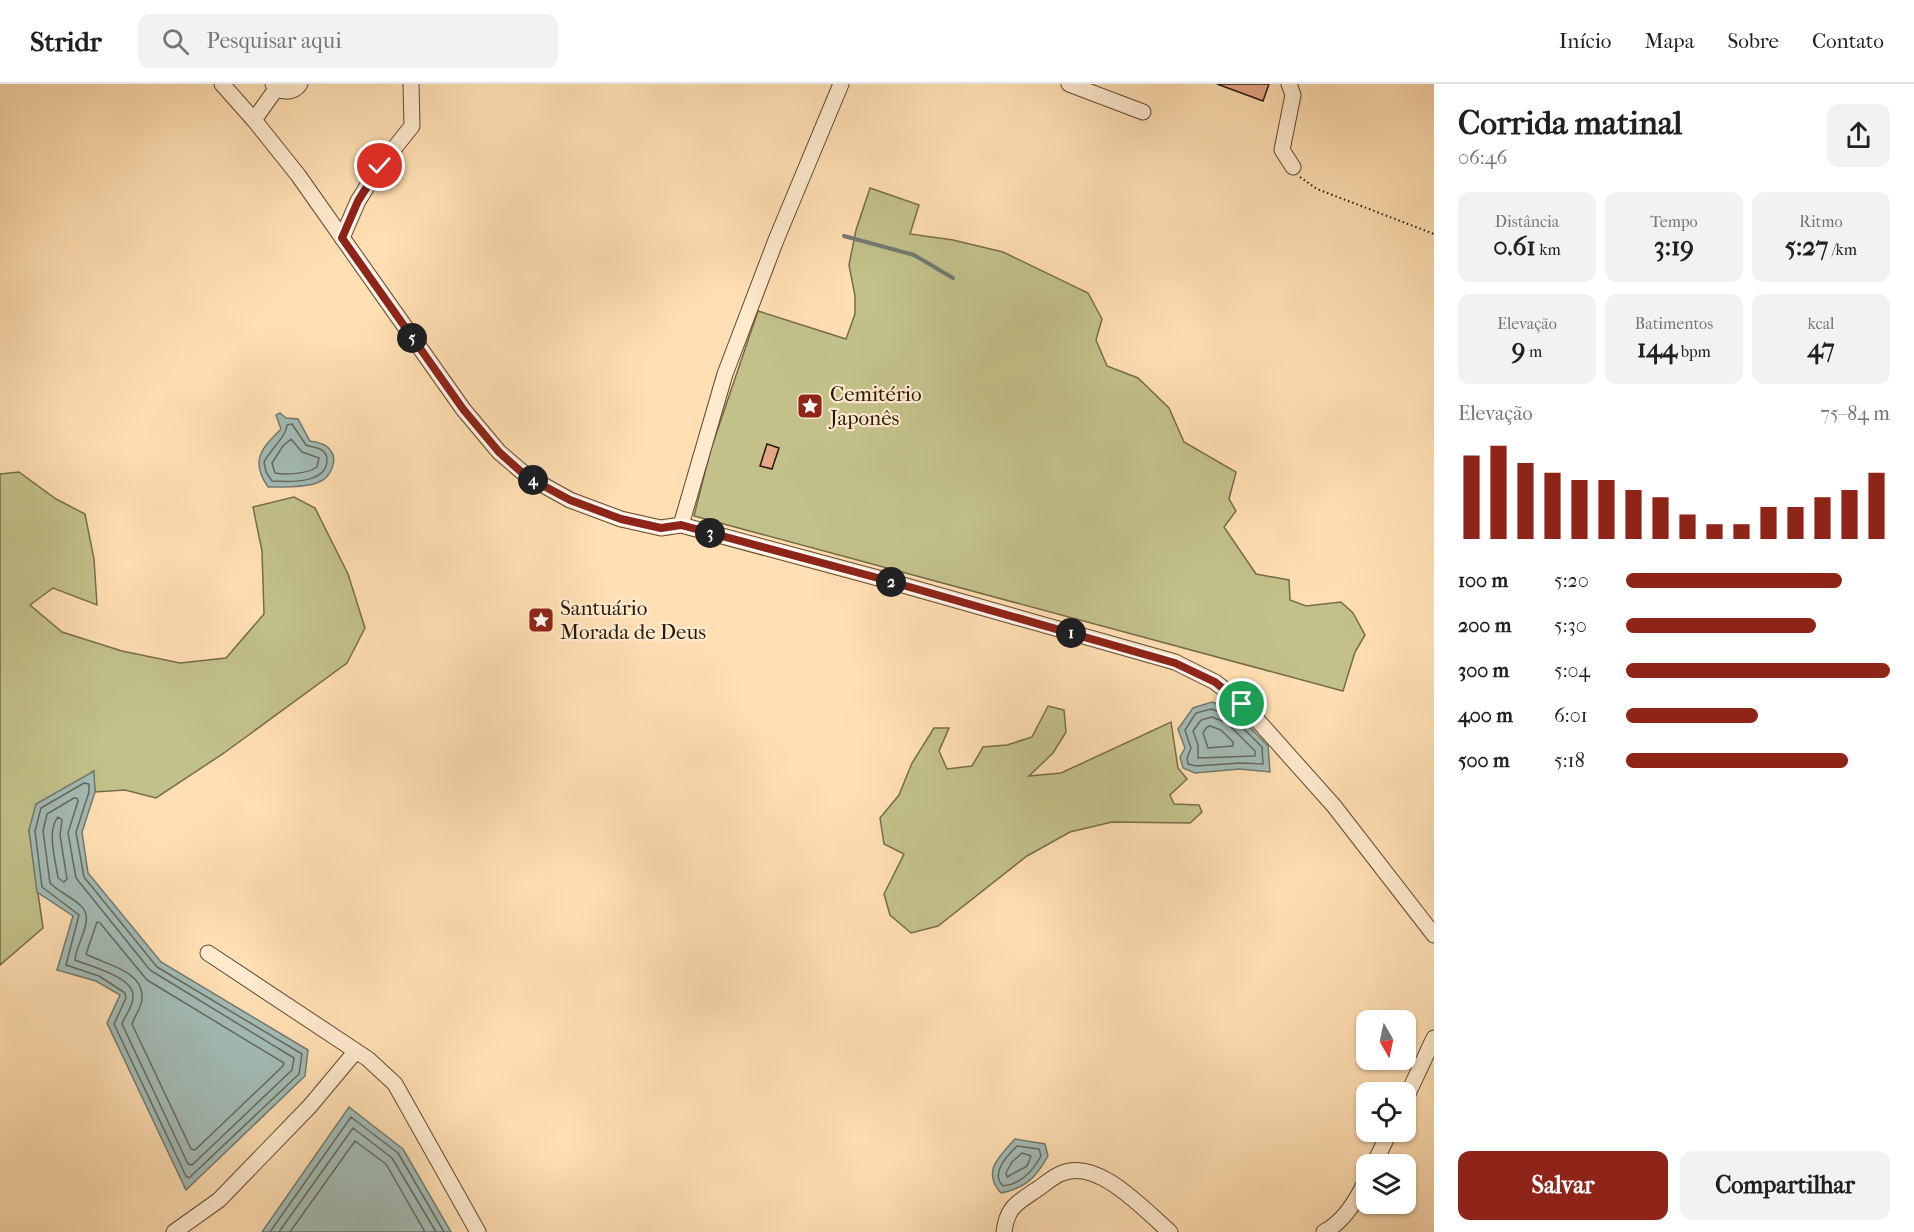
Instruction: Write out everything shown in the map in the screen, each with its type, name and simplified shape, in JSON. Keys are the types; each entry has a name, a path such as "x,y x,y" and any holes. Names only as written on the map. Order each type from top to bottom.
{"street":[{"path":"222,84 298,175 463,409 499,452 527,477 570,500 621,519 661,528 681,525 878,578 1175,663 1215,682 1242,704 1334,806 1434,935"},
{"path":"254,120 274,86 287,92 297,88 300,84"},
{"path":"342,238 358,201 380,166 412,126 411,84"},
{"path":"681,525 725,374 776,240 841,84"},
{"path":"1069,84 1143,112"},
{"path":"1289,84 1293,95 1282,150 1293,167"},
{"path":"208,953 368,1059 395,1084 478,1232"},
{"path":"1413,1082 1434,1038"},
{"path":"174,1232 219,1200 310,1106 356,1051"},
{"path":"1004,1232 1005,1218 1015,1205 1061,1174 1080,1171 1101,1175 1170,1232"},
{"path":"1324,1232 1344,1216 1356,1199"}],"path":[{"path":"1293,167 1303,180 1317,189 1434,234"}],"shaded area":[{"path":"870,188 919,205 910,234 953,240 1003,252 1088,293 1102,319 1096,340 1107,366 1138,378 1169,408 1184,442 1236,472 1229,499 1236,511 1224,527 1256,574 1289,580 1290,600 1306,606 1341,602 1353,613 1365,635 1355,652 1343,691 694,516 710,452 758,311 846,339 855,314 855,296 849,265 856,230"},
{"path":"19,472 56,499 85,514 94,559 97,605 53,588 30,605 62,632 122,651 180,663 226,658 264,614 262,551 253,507 294,497 315,508 348,574 365,628 347,663 224,753 156,798 125,790 95,792 93,771 29,830 43,928 0,965 0,474"},
{"path":"1048,706 1064,710 1066,732 1053,753 1029,776 1061,773 1171,722 1178,768 1187,779 1170,795 1174,804 1199,805 1202,812 1190,823 1112,822 1070,832 1027,856 938,926 911,933 890,915 884,894 904,854 884,844 880,818 899,795 912,763 934,728 949,728 939,751 947,769 972,766 983,747 1007,745 1032,737"}],"water":[{"path":"280,413 286,418 298,419 310,441 325,445 331,451 333,464 323,480 301,486 268,487 259,462 263,449 281,429 276,415"},
{"path":"1212,702 1234,711 1268,746 1270,772 1240,769 1195,773 1183,768 1180,757 1185,748 1178,729 1193,708"},
{"path":"94,771 95,792 82,832 88,873 161,962 308,1050 305,1076 186,1190 107,1023 120,995 96,981 57,970 73,916 37,892 29,830 36,804"},
{"path":"349,1107 403,1149 451,1232 262,1232"},
{"path":"1015,1139 1045,1144 1048,1156 1029,1181 1001,1193 995,1185 993,1171 999,1158"}],"building":[{"path":"1217,84 1269,84 1263,101"},
{"path":"767,444 779,448 772,469 760,466"}],"waterway":[{"path":"844,236 914,255 953,278"}],"place":[{"name":"Cemitério Japonês","path":"810,406"},
{"name":"Santuário Morada de Deus","path":"541,620"}],"route":[{"path":"380,166 358,201 342,238 463,409 499,452 527,477 570,500 621,519 661,528 681,525 878,578 1175,663 1215,682 1242,704"}]}
